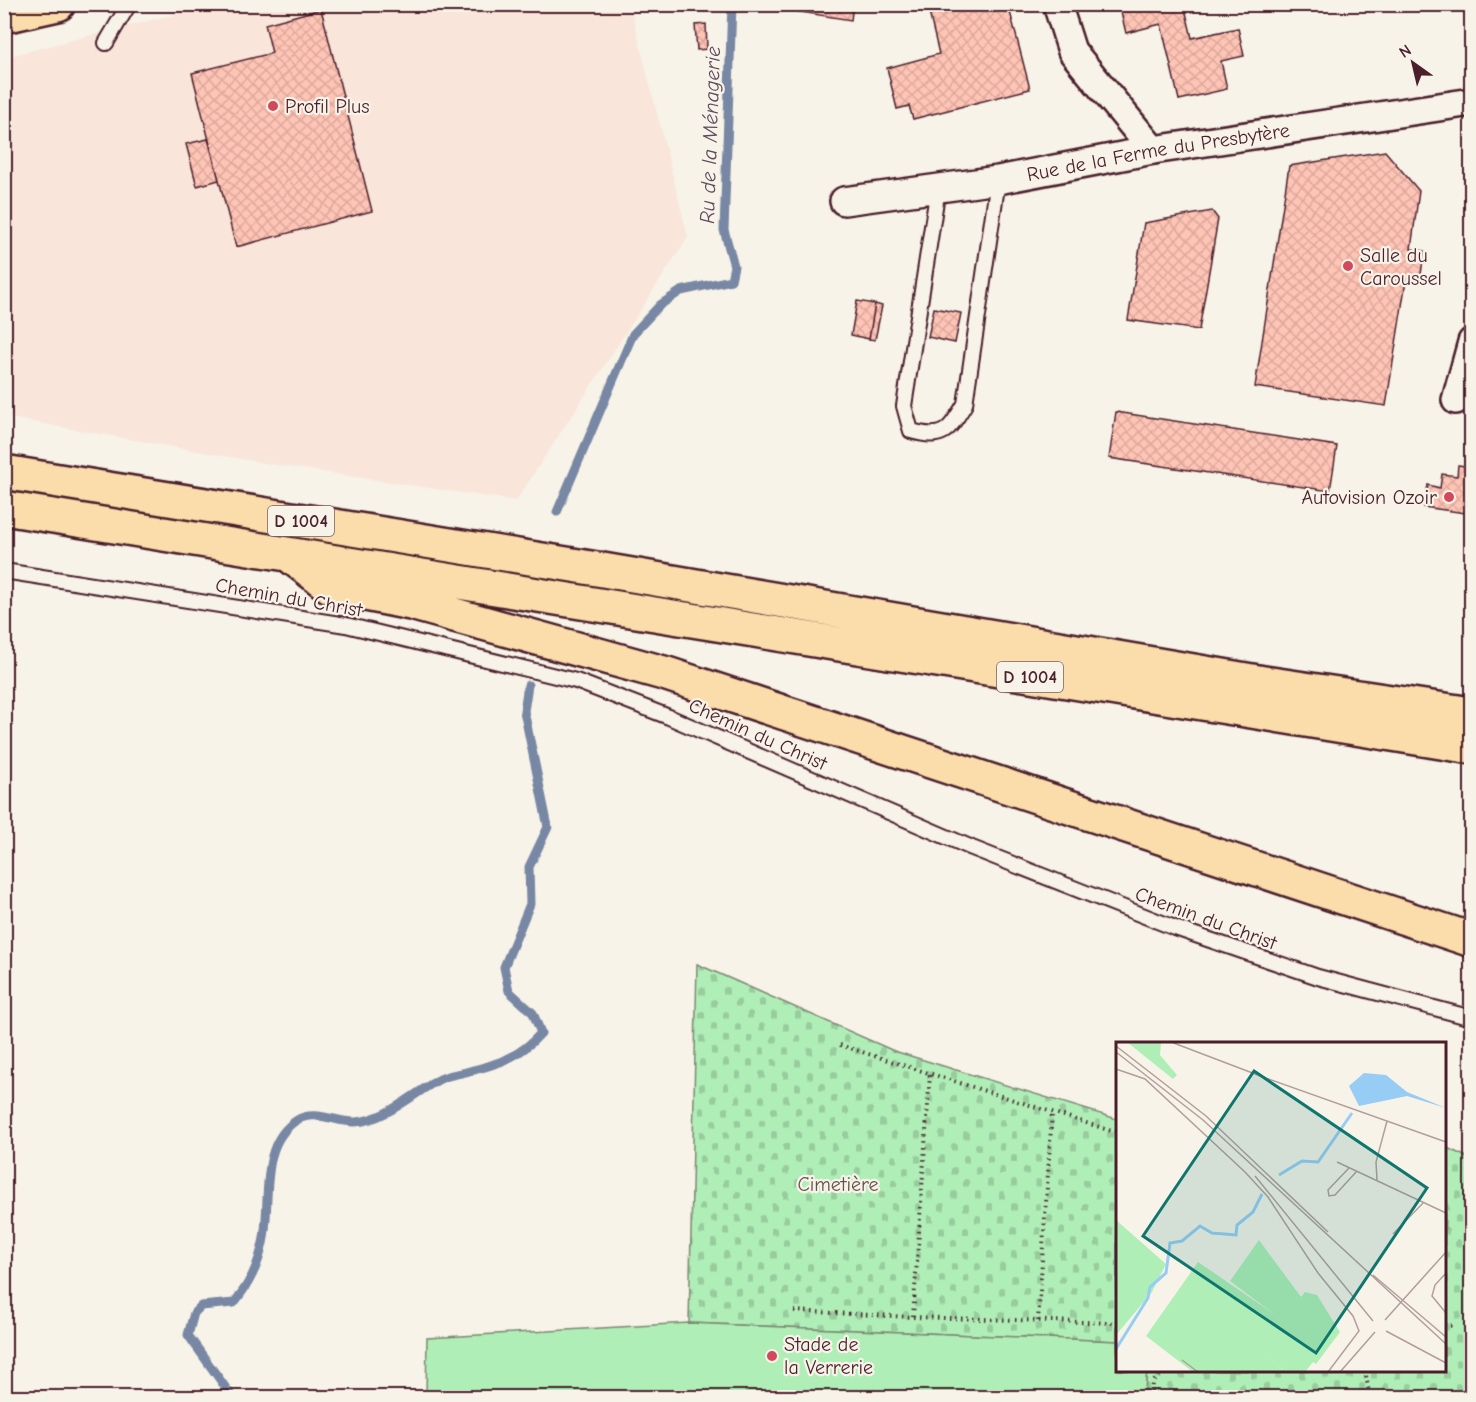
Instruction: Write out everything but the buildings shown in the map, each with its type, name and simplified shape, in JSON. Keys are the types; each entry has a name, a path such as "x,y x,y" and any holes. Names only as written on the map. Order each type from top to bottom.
{"highway":[{"path":"4,16 58,4"},
{"name":"D 1004","path":"4,472 597,569 1264,683 1472,714"},
{"name":"D 1004","path":"4,508 1472,747"},
{"path":"289,555 331,587 411,603 667,674 1472,940"}],"street":[{"path":"1057,4 1072,51 1153,150"},
{"name":"Rue de la Ferme du Presbytère","path":"844,201 998,180 1153,150 1472,102"},
{"path":"1456,400 1472,342"}],"lane":[{"path":"106,43 129,4"},
{"path":"938,188 903,406 911,431 931,436 941,434 956,419 965,404 998,180"},
{"name":"Chemin du Christ","path":"4,571 346,625 576,681 669,717 972,848 1175,928 1280,966 1472,1018"}],"path":[{"path":"840,1045 930,1076 1116,1132"},
{"path":"912,1317 930,1076"},
{"path":"1038,1321 1052,1113"},
{"path":"794,1311 1116,1323"},
{"path":"1446,1325 1455,1326"},
{"path":"1151,1398 1152,1383 1164,1372"},
{"path":"1365,1372 1370,1398"}],"shaded area":[{"path":"212,5 630,5 688,237 516,501 264,463 5,417 5,57"}],"green space":[{"name":"Cimetière","path":"697,964 894,1051 1116,1119 1116,1341 689,1323"},
{"path":"1446,1147 1471,1159 1471,1397 1144,1397 1147,1372 1446,1372"},
{"name":"Stade de la Verrerie","path":"689,1323 1116,1341 1116,1372 1147,1372 1144,1397 426,1397 427,1338"}],"waterway":[{"name":"Ru de la Ménagerie","path":"557,512 633,334 660,305 681,291 731,280 734,266 724,230 732,4"},
{"name":"Ru de la Ménagerie","path":"233,1398 188,1335 194,1313 201,1306 234,1303 252,1275 263,1243 271,1160 276,1144 284,1131 304,1117 319,1116 348,1122 377,1117 440,1079 507,1059 524,1049 541,1033 533,1013 509,991 504,967 530,904 529,867 548,827 524,711 528,685"}],"place":[{"name":"Profil Plus","path":"273,106"},
{"name":"Salle du Caroussel","path":"1348,266"},
{"name":"Autovision Ozoir","path":"1449,497"},
{"name":"Stade de la Verrerie","path":"772,1356"}]}
